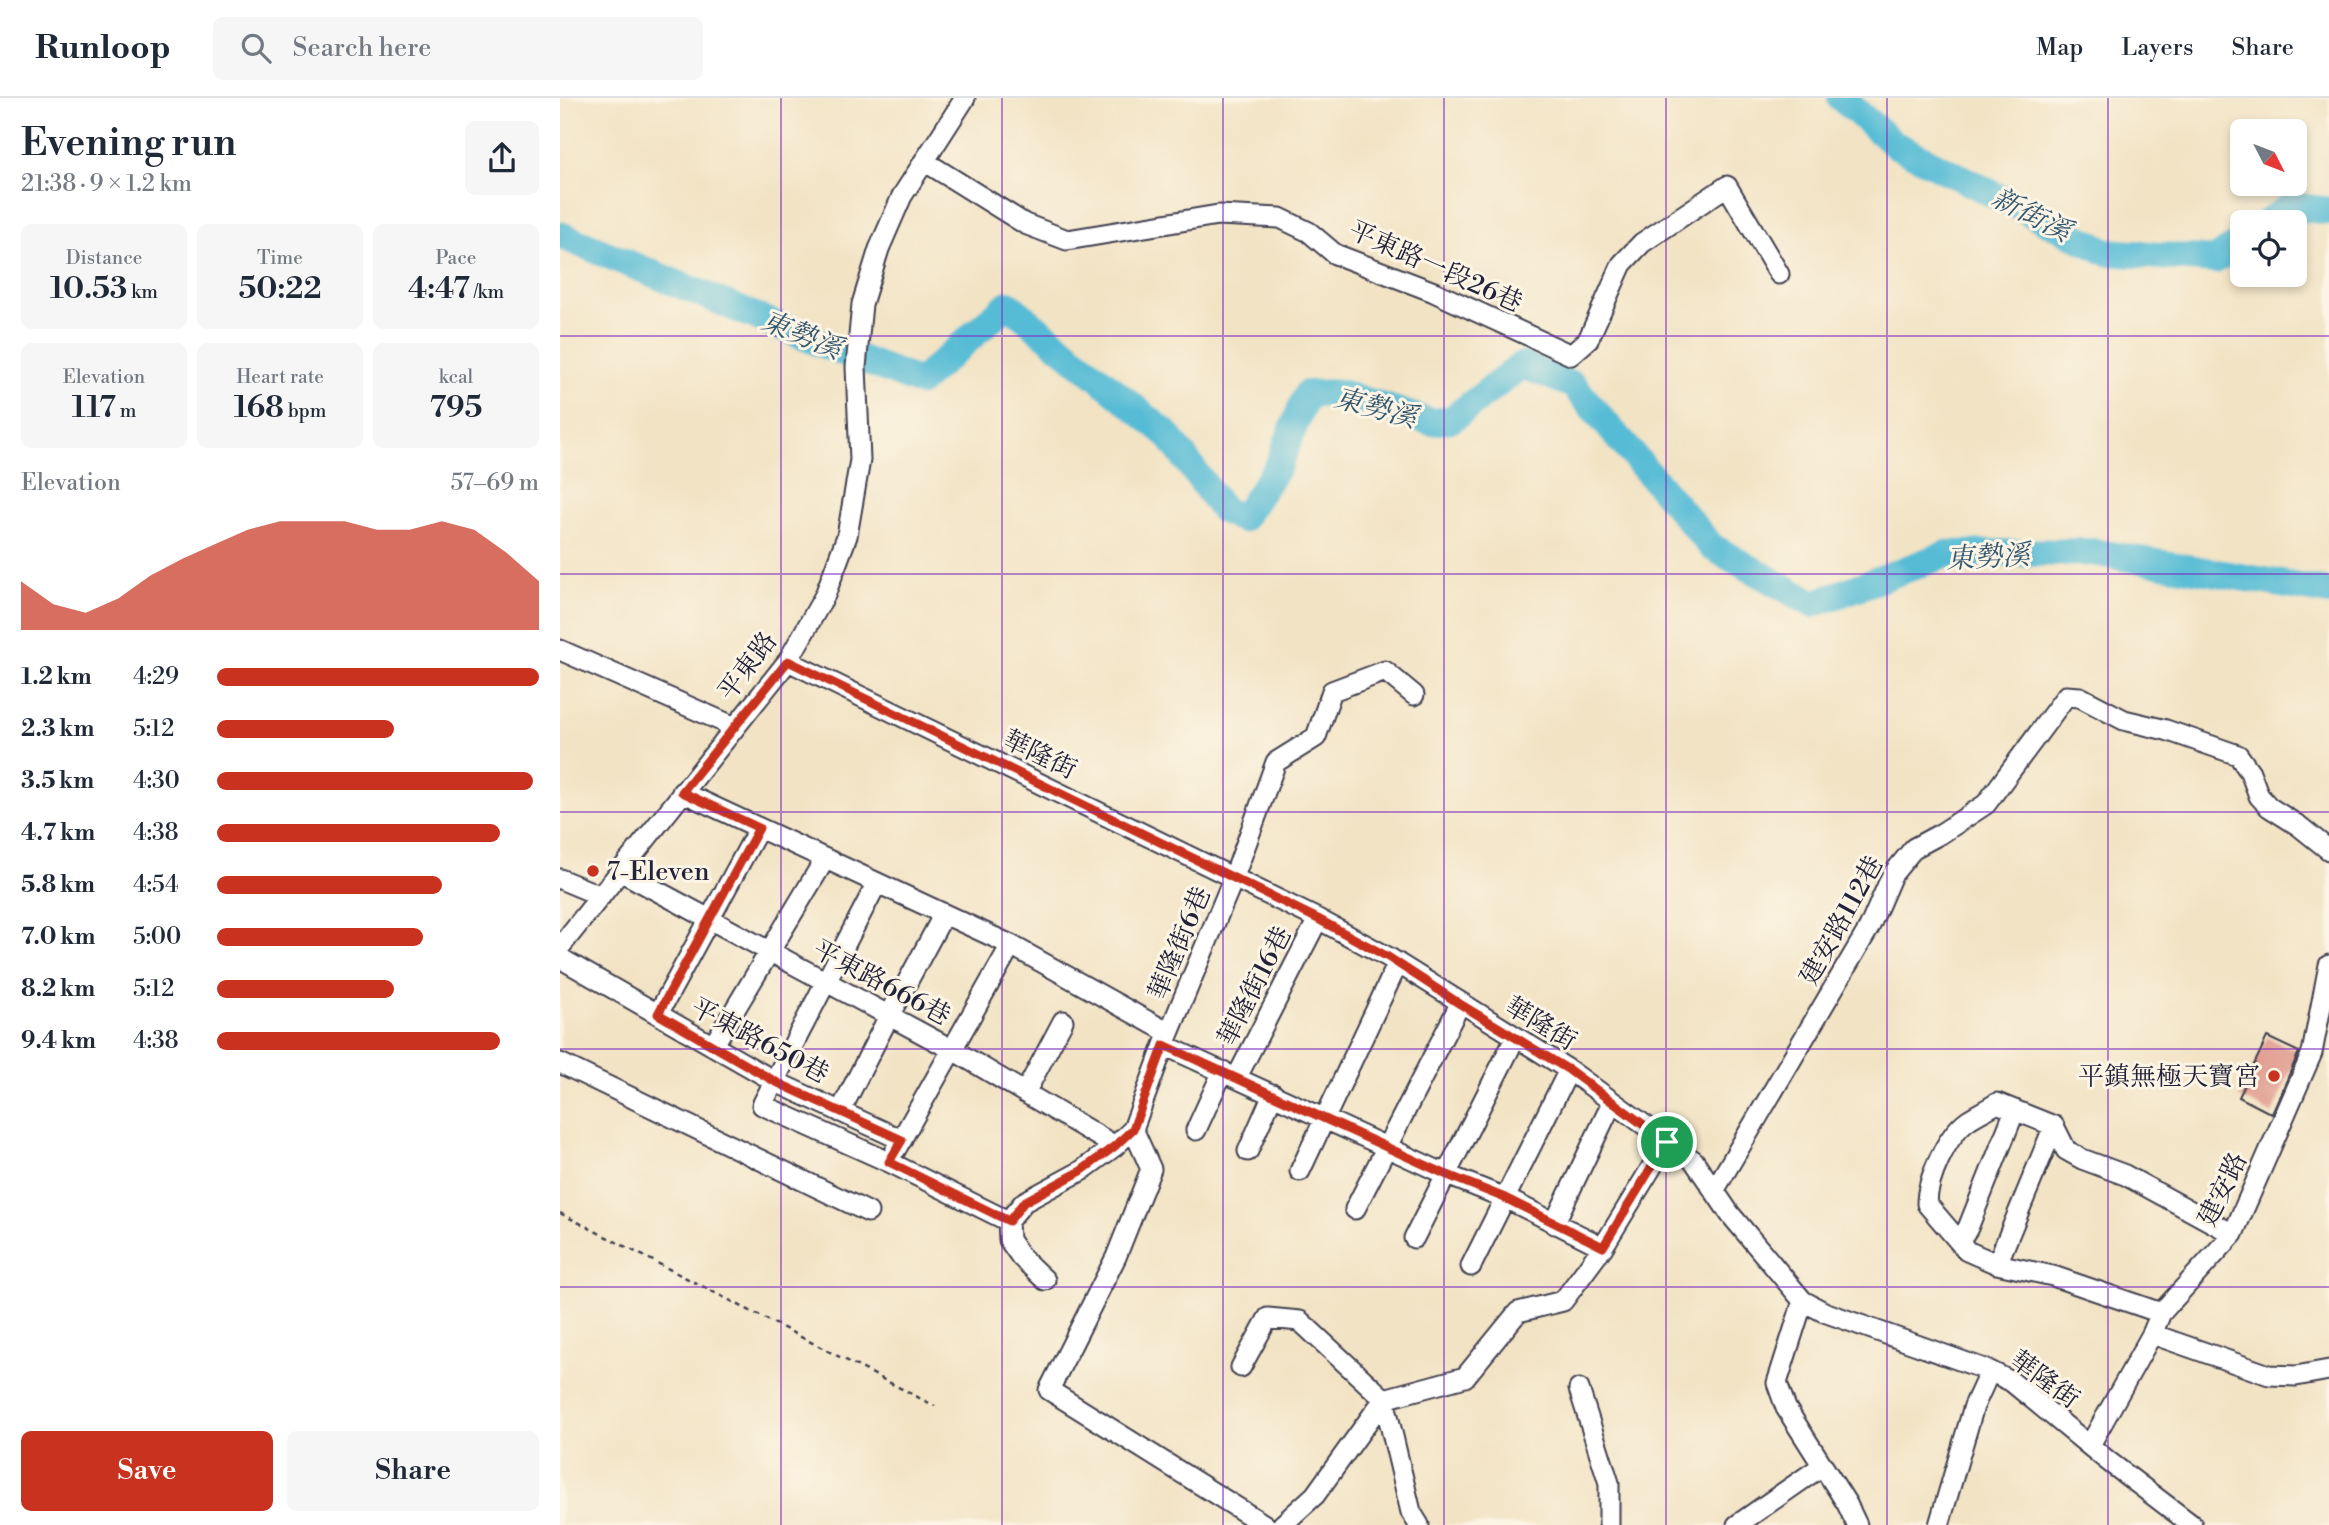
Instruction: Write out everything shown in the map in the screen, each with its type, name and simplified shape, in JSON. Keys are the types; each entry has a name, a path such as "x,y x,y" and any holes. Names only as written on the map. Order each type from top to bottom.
{"street":[{"name":"平東路","path":"560,947 788,661 825,595 847,536 860,460 856,367 862,304 879,249 902,196 965,98"},
{"name":"平東路一段26巷","path":"924,161 1025,224 1067,240 1218,215 1280,218 1309,232 1335,254 1434,292 1571,355 1588,340 1622,264 1642,243 1727,186 1779,274"},
{"path":"560,650 735,727"},
{"name":"華隆街","path":"788,661 1234,877 1398,963 1569,1070 1693,1161 1730,1214 1803,1301 1990,1371 2012,1382 2192,1525"},
{"name":"華隆街6巷","path":"1133,1129 1234,877 1276,762 1316,737 1332,691 1385,671 1413,695"},
{"name":"建安路112巷","path":"1714,1191 1869,928 1892,875 1914,848 1986,804 2066,696 2080,697 2124,720 2166,730 2238,755 2250,772 2259,796 2269,807 2329,850"},
{"path":"682,792 1011,945 1230,1074 1445,1174 1505,1198 1603,1247"},
{"path":"658,1014 759,828"},
{"path":"713,1046 825,859"},
{"name":"平東路666巷","path":"620,871 953,1050 1115,1146"},
{"path":"560,879 601,896"},
{"path":"877,883 762,1105 889,1162 1009,1221"},
{"path":"840,1112 888,1016 944,914"},
{"name":"華隆街16巷","path":"1196,1130 1318,919"},
{"path":"889,1162 1011,945"},
{"name":"平東路650巷","path":"560,958 776,1082 902,1140"},
{"path":"1300,1171 1398,963"},
{"name":"建安路","path":"2090,1445 2152,1335 2161,1313 2233,1234 2312,1053 2329,965"},
{"path":"1355,1209 1460,1004"},
{"path":"1025,1093 1063,1021"},
{"path":"1414,1238 1516,1038"},
{"path":"560,1063 868,1212"},
{"path":"1471,1266 1569,1070"},
{"path":"1248,1151 1273,1094"},
{"path":"1554,1224 1612,1103"},
{"path":"2161,1313 2053,1276 1997,1264 1967,1251 1927,1204 1927,1189 1949,1142 1967,1121 1997,1103 2054,1126 2066,1150 2125,1175 2233,1234"},
{"path":"1959,1242 1968,1228 2015,1110"},
{"path":"1997,1264 2054,1126"},
{"path":"1045,1280 1009,1240 1009,1221 1024,1202 1081,1171 1133,1129 1151,1169 1116,1257 1049,1390 1265,1525"},
{"path":"1282,1525 1315,1495 1384,1399 1465,1377 1518,1312 1563,1301 1603,1247 1667,1142"},
{"path":"1803,1301 1777,1382 1786,1408 1847,1504 1857,1525"},
{"path":"1241,1367 1268,1318 1300,1321 1384,1399 1411,1512 1419,1525"},
{"path":"2152,1335 2269,1375 2296,1376 2329,1370"},
{"path":"1939,1525 1974,1406 1990,1371"},
{"path":"1579,1389 1609,1483 1609,1525"},
{"path":"1737,1525 1822,1465"}],"path":[{"path":"560,1213 935,1406"}],"building":[{"name":"平鎮無極天寶宮","path":"2267,1037 2299,1052 2272,1114 2239,1097"}],"waterway":[{"name":"新街溪","path":"1841,98 1894,144 2107,252 2215,260 2230,249"},
{"name":"新街溪","path":"2285,210 2291,206 2329,211"},
{"name":"東勢溪","path":"560,235 920,382 1008,304 1168,435 1222,509 1242,519 1278,466 1307,394 1341,393 1431,422 1452,419 1522,365 1573,385 1712,547 1813,604 1947,554 2093,552 2329,592"}],"place":[{"name":"7-Eleven","path":"593,871"},
{"name":"平鎮無極天寶宮","path":"2274,1076"}],"route":[{"path":"788,661 1234,877 1388,957 1569,1070 1667,1142 1603,1247 1505,1198 1445,1174 1164,1045 1133,1129 1081,1171 1024,1202 1009,1221 889,1162 902,1140 776,1082 658,1014 759,828 682,792 788,661"}]}
